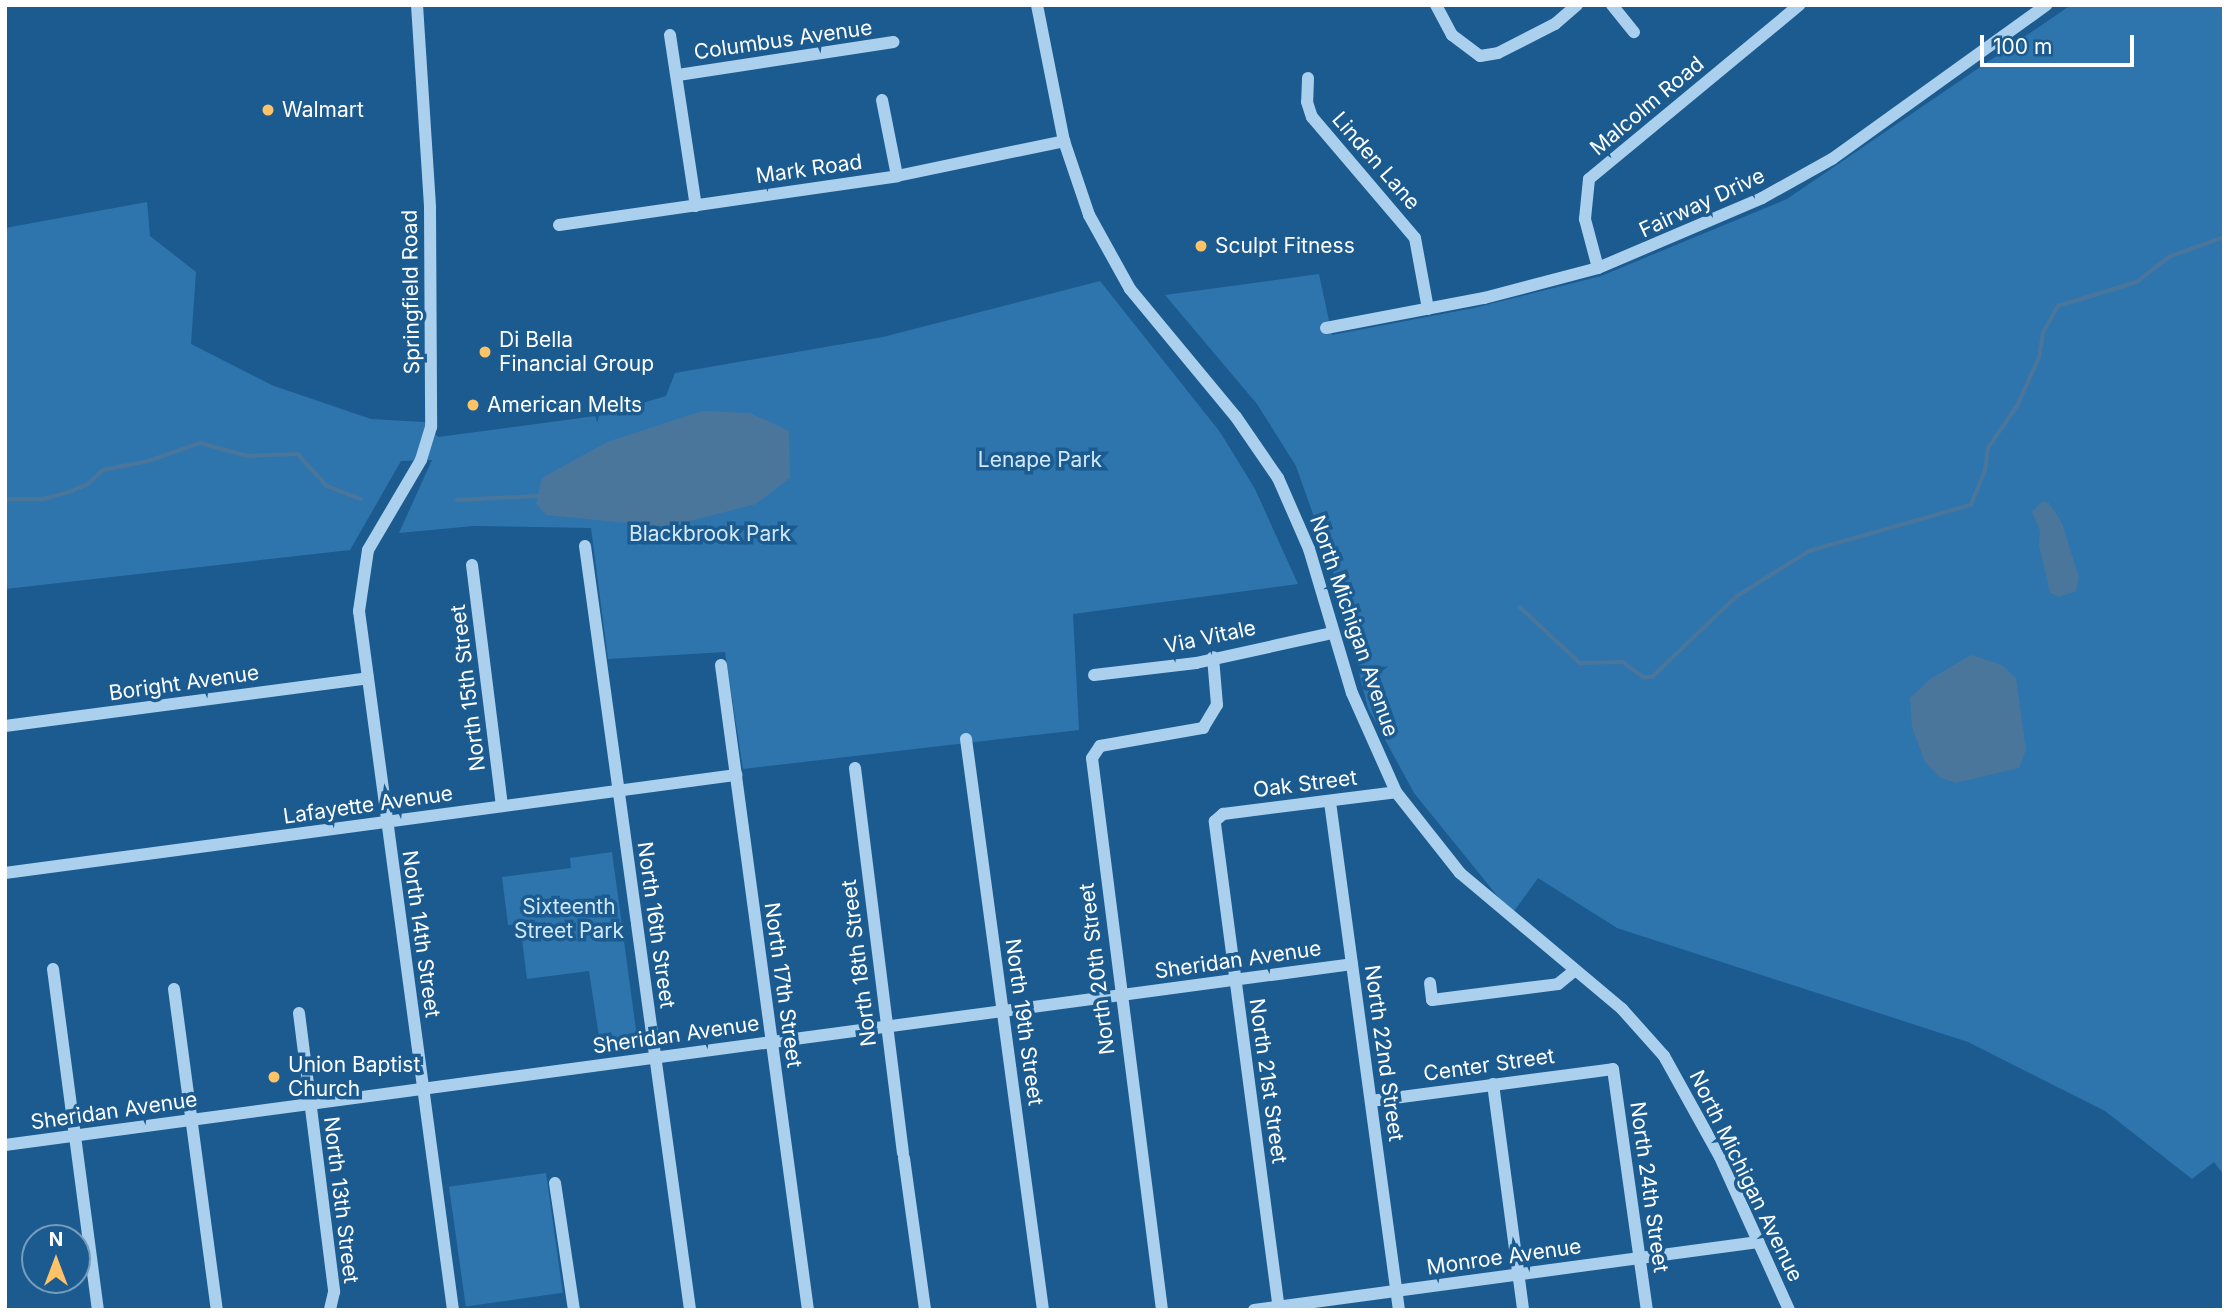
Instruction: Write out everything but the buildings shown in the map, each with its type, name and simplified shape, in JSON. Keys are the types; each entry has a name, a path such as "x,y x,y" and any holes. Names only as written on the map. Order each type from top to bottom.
{"street":[{"name":"Springfield Road","path":"364,563 421,460 431,427 430,208 417,5"},
{"name":"North Michigan Avenue","path":"1037,5 1064,141 1089,215 1130,289 1236,417 1278,478 1309,549 1362,719 1396,792 1460,873 1622,1009 1673,1070 1720,1157 1789,1310"},
{"path":"1436,5 1452,35 1480,57 1498,53 1555,24 1577,5"},
{"path":"1612,5 1633,32"},
{"name":"Malcolm Road","path":"1598,268 1585,219 1589,179 1799,5"},
{"name":"Fairway Drive","path":"1326,328 1428,309 1598,268 1762,198 1832,159 2046,5"},
{"path":"670,35 696,206"},
{"name":"Columbus Avenue","path":"678,75 893,43"},
{"name":"Linden Lane","path":"1308,78 1312,117 1415,238 1428,309"},
{"path":"882,100 897,176"},
{"name":"Mark Road","path":"559,225 897,176 1064,141"},
{"name":"North 16th Street","path":"584,545 690,1310"},
{"name":"North 14th Street","path":"364,563 359,611 453,1310"},
{"name":"North 15th Street","path":"472,565 502,806"},
{"name":"Via Vitale","path":"1094,675 1213,657 1333,633"},
{"name":"North 20th Street","path":"1161,1310 1119,995 1092,758 1095,750 1203,728 1213,719 1217,705 1213,657"},
{"name":"North 17th Street","path":"721,665 808,1310"},
{"name":"Boright Avenue","path":"5,726 368,678"},
{"name":"North 19th Street","path":"966,739 1043,1310"},
{"name":"North 18th Street","path":"855,768 886,1027 925,1310"},
{"name":"Lafayette Avenue","path":"5,873 736,775"},
{"name":"Oak Street","path":"1219,817 1396,792"},
{"name":"North 22nd Street","path":"1330,802 1399,1310"},
{"name":"North 21st Street","path":"1219,817 1215,821 1279,1308"},
{"name":"Sheridan Avenue","path":"5,1145 1352,964"},
{"path":"52,969 98,1310"},
{"path":"1430,983 1432,1000 1550,986 1575,970"},
{"path":"174,989 216,1310"},
{"name":"North 13th Street","path":"299,1013 334,1292 331,1309"},
{"name":"Center Street","path":"1371,1101 1613,1069"},
{"name":"North 24th Street","path":"1613,1069 1647,1310"},
{"path":"1493,1084 1523,1310"},
{"path":"555,1183 574,1310"},
{"name":"Monroe Avenue","path":"1254,1310 1758,1242"}],"green space":[{"path":"2071,5 2224,5 2224,1175 2214,1162 2192,1179 2105,1111 1968,1042 1617,928 1538,878 1512,914 1414,793 1368,708 1332,568 1296,466 1257,404 1165,295 1319,274 1332,335 1474,308 1601,276 1787,199"},
{"name":"Lenape Park","path":"147,202 150,236 196,272 191,344 274,386 371,419 424,422 438,437 603,415 666,396 675,373 883,337 1100,281 1220,432 1255,489 1298,584 1073,614 1079,730 743,769 725,652 608,659 591,528 474,526 399,533 432,460 401,461 350,550 5,589 5,228"},
{"name":"Sixteenth Street Park","path":"612,852 638,1045 601,1050 589,971 527,979 520,924 508,925 502,877 571,868 570,858"},
{"path":"546,1173 563,1293 466,1306 449,1187"}],"shaded area":[{"path":"702,411 750,413 789,431 790,478 756,504 667,527 546,515 536,503 542,478 607,442"},
{"path":"2042,501 2049,503 2062,523 2079,578 2076,591 2059,597 2050,593 2039,545 2040,531 2032,512"},
{"path":"1971,655 2002,665 2016,678 2026,750 2019,768 1955,783 1939,777 1925,762 1912,727 1910,698 1930,679"}],"waterway":[{"path":"1520,607 1580,663 1623,662 1644,677 1652,677 1737,596 1809,551 1971,505 1985,470 1988,448 2017,406 2039,358 2043,333 2058,306 2137,282 2169,257 2224,237"},
{"path":"5,499 43,499 69,492 88,484 103,470 149,461 200,443 248,456 298,454 327,486 361,499"},
{"path":"457,500 537,496"}],"place":[{"name":"Walmart","path":"268,110"},
{"name":"Sculpt Fitness","path":"1201,246"},
{"name":"Di Bella Financial Group","path":"485,352"},
{"name":"American Melts","path":"473,405"},
{"name":"Union Baptist Church","path":"274,1077"}],"park label":[{"name":"Blackbrook Park","path":"710,534"}]}
